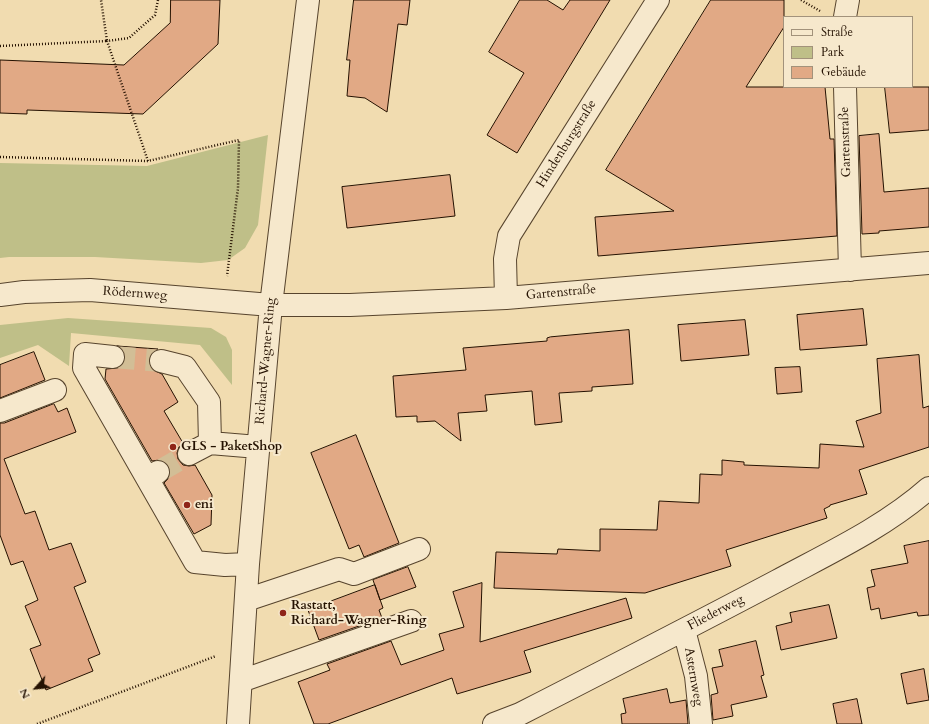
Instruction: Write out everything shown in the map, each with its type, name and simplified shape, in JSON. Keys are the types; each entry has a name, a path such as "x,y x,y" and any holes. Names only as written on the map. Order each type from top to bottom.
{"street":[{"name":"Richard-Wagner-Ring","path":"238,724 248,564 270,305 308,0"},
{"name":"Hindenburgstraße","path":"506,298 506,259 509,236 658,0"},
{"path":"845,16 848,0"},
{"name":"Gartenstraße","path":"845,88 850,270"},
{"name":"Gartenstraße","path":"270,305 350,305 506,298 929,263"},
{"name":"Rödernweg","path":"0,295 24,292 90,290 270,305"},
{"path":"113,357 85,354 84,368 152,475 195,562 225,565 248,564"},
{"path":"161,361 185,367 209,402 210,443"},
{"path":"0,411 55,390"},
{"path":"189,454 210,443 258,447"},
{"name":"Fliederweg","path":"494,724 520,714 684,630 841,546 892,516 929,488"},
{"path":"246,600 340,569 354,574 419,549"},
{"path":"241,681 411,620"},
{"name":"Asternweg","path":"684,630 696,676 701,724"}],"path":[{"path":"101,0 107,41 148,161"},
{"path":"0,46 107,41 130,38 155,15 158,0"},
{"path":"801,0 823,14"},
{"path":"0,157 148,161 238,140 238,188 224,300"},
{"path":"37,724 216,656"}],"green space":[{"path":"268,135 258,225 245,248 228,260 201,263 95,257 0,258 0,163 147,166"},
{"path":"68,318 211,328 226,337 232,350 232,385 200,345 71,333 69,366 38,345 0,358 0,325"}],"building":[{"path":"171,0 220,0 218,44 143,114 27,110 27,114 0,113 0,60 124,65 170,23"},
{"path":"354,0 410,0 407,25 398,24 387,112 365,98 347,96 350,60 347,60"},
{"path":"520,0 547,0 563,10 570,0 610,0 517,153 487,135 524,73 489,52"},
{"path":"711,0 784,0 783,29 746,87 825,88 830,139 834,139 837,236 598,256 595,217 674,211 606,170"},
{"path":"929,87 929,130 890,133 885,88"},
{"path":"879,134 884,192 929,188 929,227 879,231 879,233 862,234 859,136"},
{"path":"450,175 455,216 347,228 342,187"},
{"path":"863,309 867,345 800,350 797,315"},
{"path":"745,320 749,355 681,361 678,325"},
{"path":"629,330 633,384 592,387 592,391 559,393 562,422 535,425 532,391 485,395 487,411 458,413 461,441 435,421 417,422 417,416 396,417 393,376 466,370 463,348 547,341 547,338 550,337"},
{"path":"117,346 158,349 152,353 149,358 149,364 153,370 162,374 178,402 164,411 183,443 179,447 177,453 178,459 183,465 195,465 212,495 211,525 194,534 164,483 168,479 170,473 169,466 164,461 152,461 105,379 106,369 118,368 123,364 125,359 124,352 121,347"},
{"path":"34,352 45,380 0,398 0,365"},
{"path":"919,355 923,408 929,406 929,447 859,470 867,494 830,505 824,509 827,518 726,550 731,566 645,593 494,588 496,552 557,554 558,549 600,551 600,529 657,530 659,501 699,503 700,474 722,475 722,460 744,462 744,465 819,468 820,444 864,447 856,421 881,413 877,359"},
{"path":"800,367 802,392 777,394 775,368"},
{"path":"54,404 58,412 67,408 76,432 4,459 25,514 35,511 49,550 71,543 86,582 74,587 100,654 88,659 93,671 46,690 30,649 41,645 25,606 38,600 23,561 11,565 0,535 0,423 4,423"},
{"path":"356,435 399,543 364,557 359,545 349,549 311,453"},
{"path":"929,541 929,615 918,616 917,612 881,619 879,608 871,610 867,588 875,586 871,570 908,563 904,546"},
{"path":"408,567 416,587 380,600 373,580"},
{"path":"482,583 480,642 626,598 632,618 524,651 531,672 457,694 452,678 328,724 314,724 298,682 330,670 327,664 391,641 401,665 444,650 439,634 464,627 453,592"},
{"path":"375,585 383,608 379,610 382,618 319,640 308,610"},
{"path":"829,605 837,638 781,650 776,626 792,622 790,613"},
{"path":"756,641 764,675 761,676 767,697 731,705 733,716 713,720 711,695 718,693 712,668 723,666 719,650"},
{"path":"924,669 929,700 907,704 901,674"},
{"path":"667,689 670,703 686,700 688,724 622,724 621,714 626,713 623,699"},
{"path":"857,699 862,724 837,724 833,704"}],"tunnel":[{"path":"113,357 161,361"},
{"path":"158,472 189,454"}],"place":[{"name":"GLS - PaketShop","path":"173,447"},
{"name":"eni","path":"187,505"},
{"name":"Rastatt, Richard-Wagner-Ring","path":"283,613"}]}
